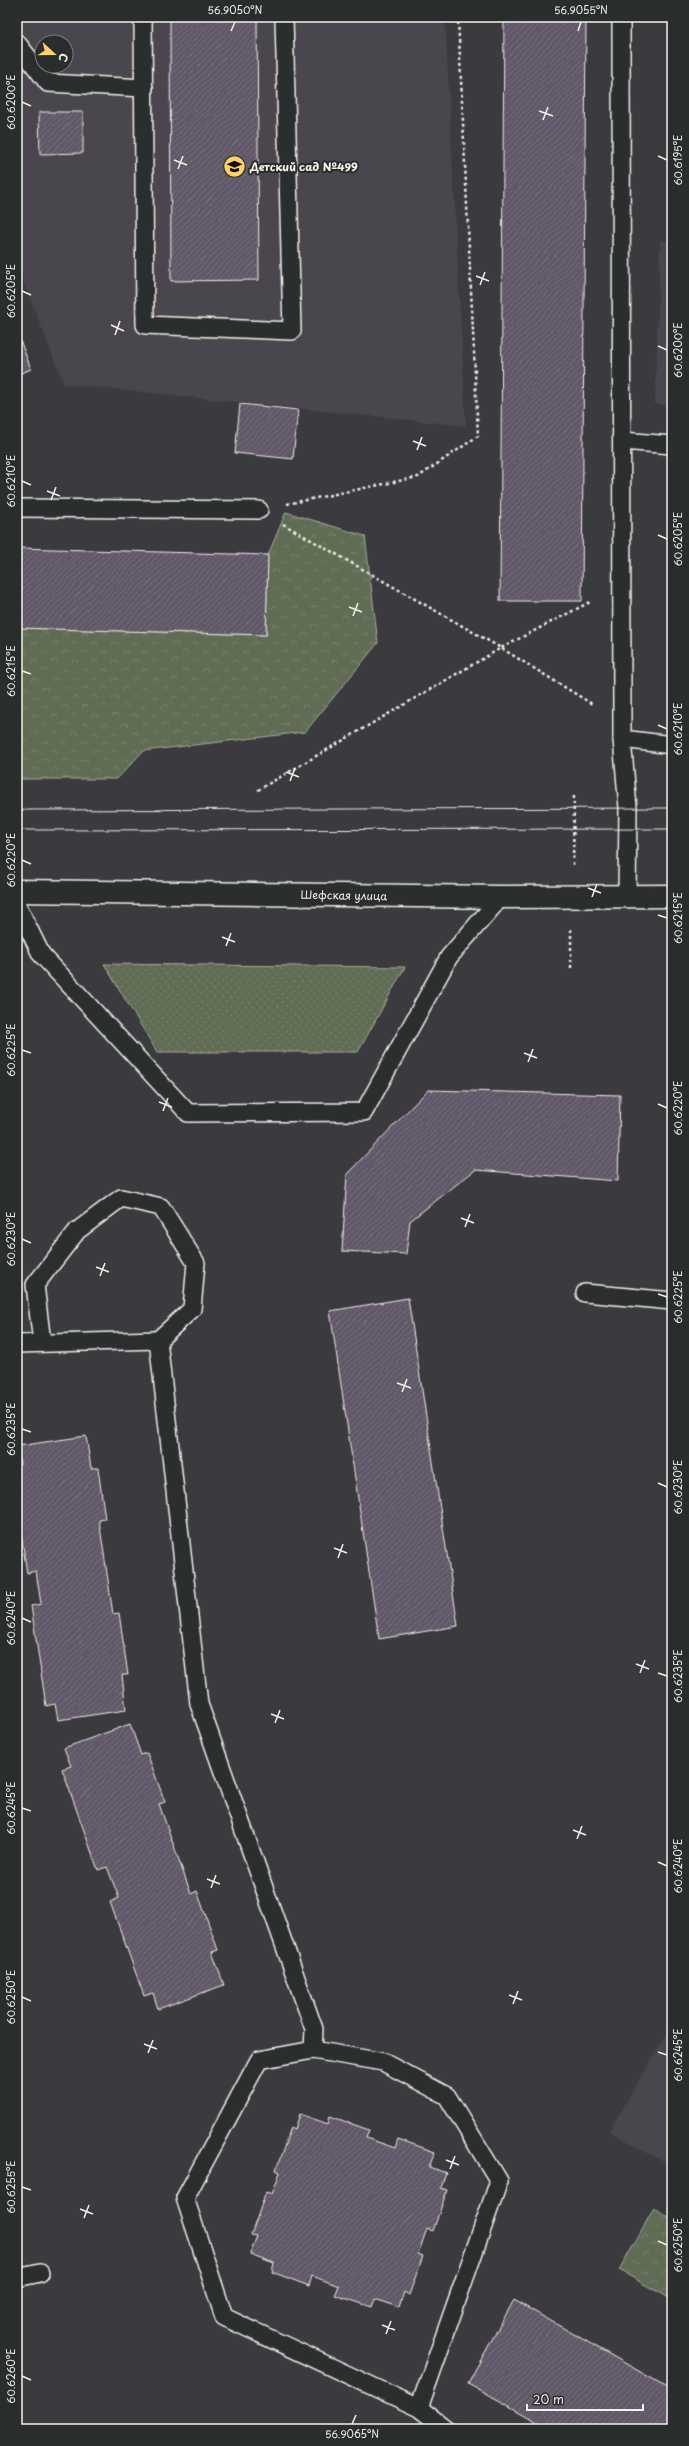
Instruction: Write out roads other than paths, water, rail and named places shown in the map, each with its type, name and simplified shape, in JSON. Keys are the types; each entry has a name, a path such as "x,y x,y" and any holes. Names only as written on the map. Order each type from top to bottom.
{"main road":[{"name":"Шефская улица","path":"17,891 501,896 672,896"}],"lane":[{"path":"143,17 145,325 292,331 284,17"},
{"path":"621,17 622,731 628,808 627,896"},
{"path":"17,43 48,83 144,88"},
{"path":"622,441 672,445"},
{"path":"17,508 259,510"},
{"path":"622,731 672,745"},
{"path":"17,905 41,954 188,1113 364,1112 449,958 501,896"},
{"path":"17,1344 42,1344 158,1340 192,1309 196,1263 161,1208 121,1198 77,1231 35,1285 42,1344"},
{"path":"584,1293 672,1301"},
{"path":"158,1340 199,1704 314,2029 312,2050"},
{"path":"419,2408 499,2181 447,2096 383,2062 312,2050 259,2060 184,2198 224,2317 419,2408 446,2429"},
{"path":"17,2278 40,2273"}],"tram line":[{"path":"17,810 672,808"},
{"path":"17,830 672,829"}],"place":[{"name":"Детский сад №499","path":"235,166"}]}
